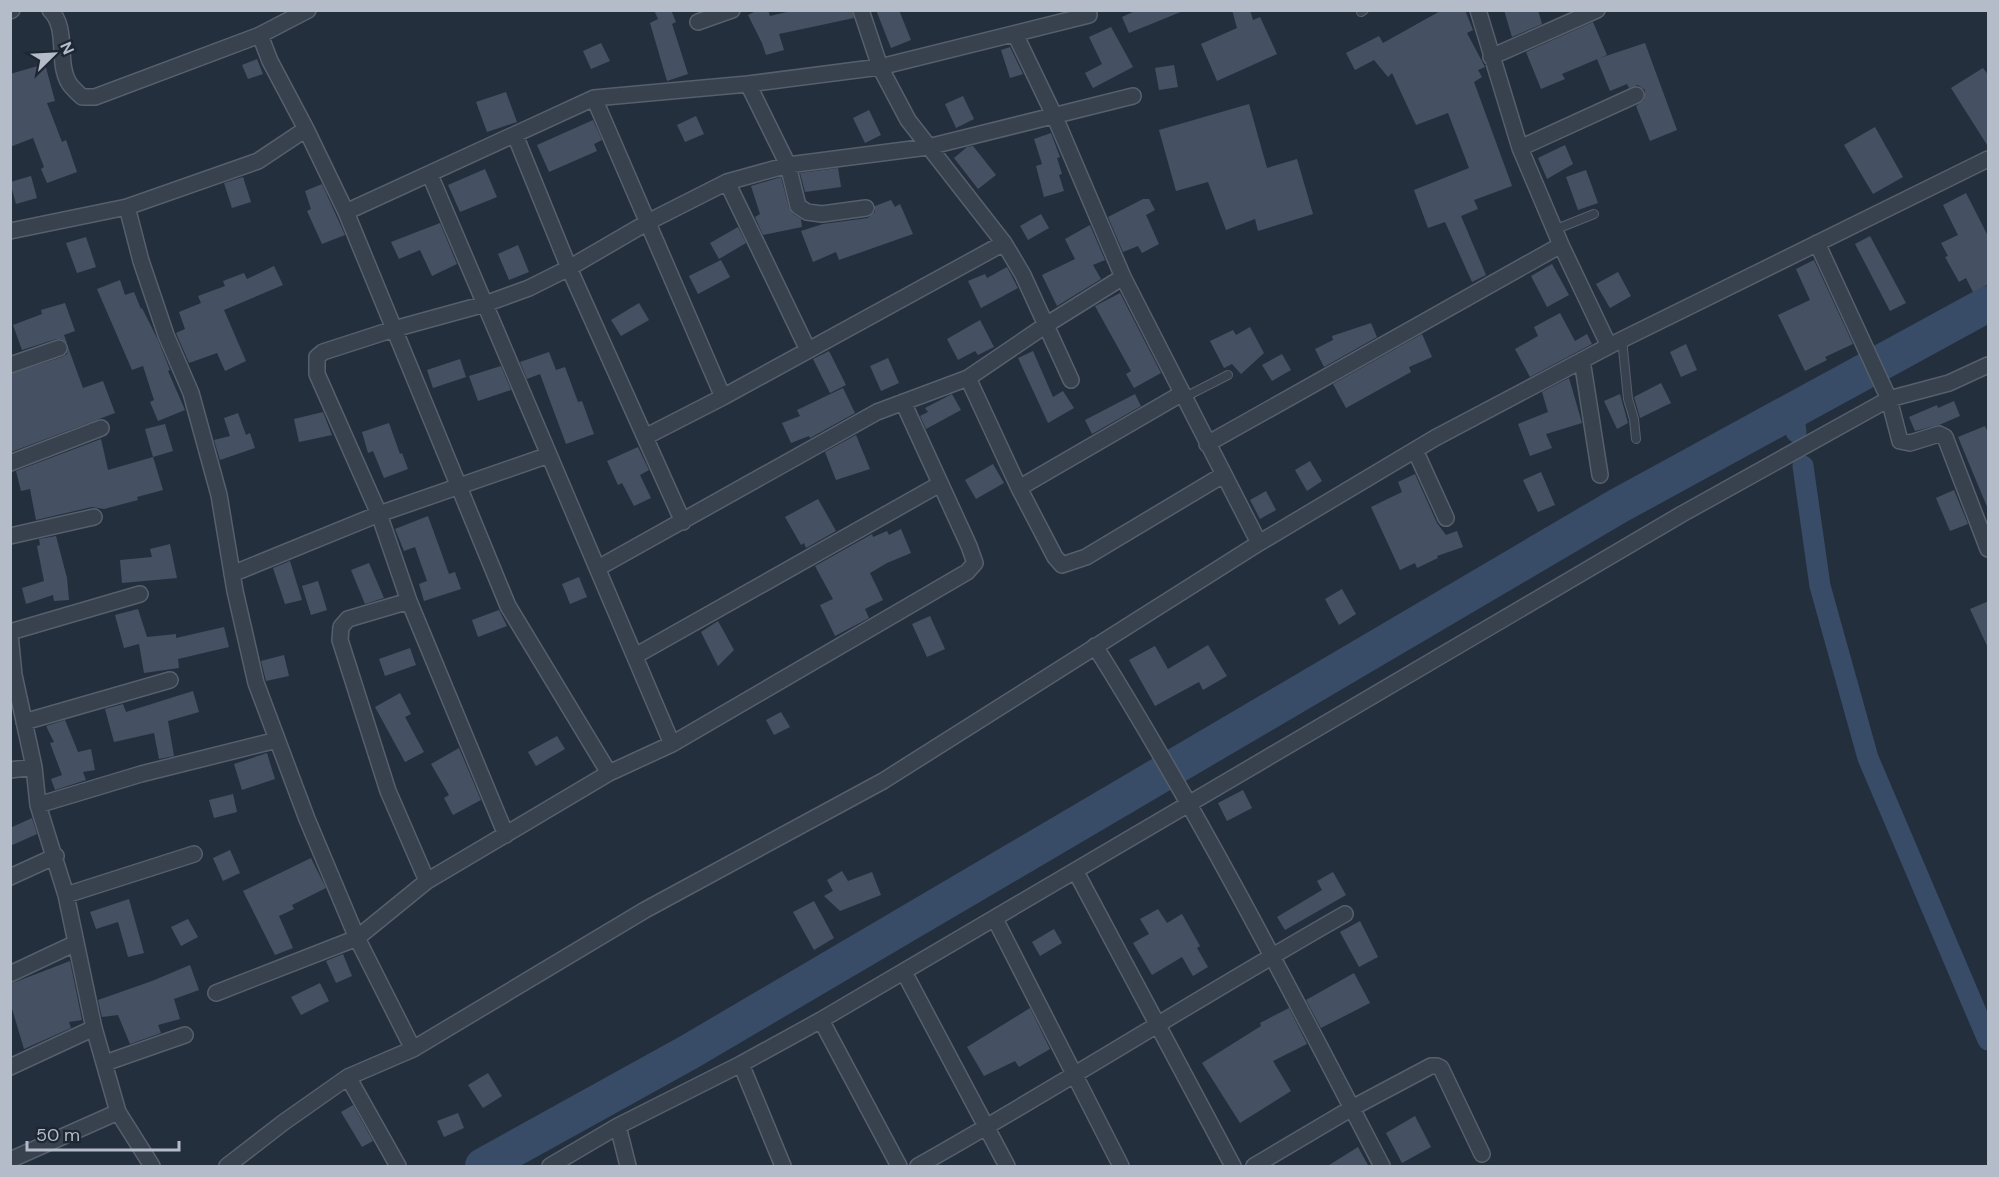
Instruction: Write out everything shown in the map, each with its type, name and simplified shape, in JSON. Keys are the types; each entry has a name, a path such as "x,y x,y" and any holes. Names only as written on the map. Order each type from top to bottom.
{"street":[{"path":"50,10 60,28 64,69 69,84 82,97 95,97 260,35 307,11"},
{"path":"698,22 732,10"},
{"path":"861,10 880,67 908,120 1004,243 1023,275 1071,380"},
{"path":"1478,10 1520,148 1561,245 1615,342"},
{"path":"1491,57 1597,10"},
{"path":"346,213 594,98 748,84 880,67 1089,15"},
{"path":"1016,34 1123,277 1258,543"},
{"path":"260,35 270,61 346,213 508,606 609,773"},
{"path":"748,84 788,165 798,206 807,212 822,214 866,208"},
{"path":"1520,148 1636,95"},
{"path":"506,835 409,601 379,514 317,374 317,357 323,352 394,329 485,304 529,288 569,268 648,222 727,182 788,165 928,147 1133,96"},
{"path":"594,98 723,397"},
{"path":"10,231 127,207 258,161 306,129"},
{"path":"514,135 569,268 683,522"},
{"path":"227,1167 284,1122 348,1077 413,1049 645,910 883,781 1258,543 1415,450 1615,342 1989,159"},
{"path":"430,175 672,744"},
{"path":"727,182 808,350"},
{"path":"127,207 141,261 166,335 191,393 219,495 232,574 256,683 357,938 413,1049"},
{"path":"645,437 723,397 1004,243"},
{"path":"1817,243 1889,399 1900,441 1910,443 1939,434 1944,437 1989,549"},
{"path":"1207,444 1561,245"},
{"path":"598,568 877,412 968,378 1046,325 1123,277"},
{"path":"10,365 59,348"},
{"path":"1582,360 1600,475"},
{"path":"550,1167 618,1126 741,1064 821,1020 1682,514 1889,399 1949,383 1989,365"},
{"path":"968,378 1019,488 1055,557 1062,565 1086,557 1223,475"},
{"path":"1019,488 1182,396"},
{"path":"216,993 357,938 427,881 609,773 672,744 967,572 975,563 969,546 903,402"},
{"path":"10,463 102,428"},
{"path":"1415,450 1446,518"},
{"path":"232,574 379,514 549,455"},
{"path":"634,656 940,484"},
{"path":"10,536 94,517"},
{"path":"140,594 10,633 12,676 34,767 38,805 56,856 66,895 94,1028 118,1112 152,1167"},
{"path":"409,601 348,619 341,627 340,640 388,791 427,881"},
{"path":"1095,646 1190,804 1273,955 1382,1167"},
{"path":"24,722 170,680"},
{"path":"38,805 141,774 277,740"},
{"path":"10,770 34,767"},
{"path":"66,895 194,854"},
{"path":"10,877 56,856"},
{"path":"1076,872 1233,1167"},
{"path":"918,1167 1157,1023 1345,914"},
{"path":"995,919 1121,1167"},
{"path":"10,974 76,943"},
{"path":"904,972 1007,1167"},
{"path":"821,1020 898,1167"},
{"path":"10,1067 94,1028"},
{"path":"105,1063 185,1035"},
{"path":"741,1064 783,1167"},
{"path":"1254,1167 1352,1108 1431,1066 1441,1068 1482,1154"},
{"path":"348,1077 398,1167"},
{"path":"10,1160 118,1112"},
{"path":"618,1126 628,1167"}],"lane":[{"path":"1554,230 1594,214"},
{"path":"1615,342 1635,419 1636,439"},
{"path":"1182,396 1228,375"}],"building":[{"path":"654,10 671,10 676,22 672,24 688,74 667,81 650,23 658,19"},
{"path":"758,10 768,10 770,16 795,10 852,10 854,18 779,34 784,50 766,55 748,15"},
{"path":"876,10 899,10 911,40 891,48"},
{"path":"1137,10 1183,11 1129,33 1122,17"},
{"path":"1232,10 1250,10 1253,20 1260,17 1277,54 1217,81 1201,44 1237,28"},
{"path":"1442,10 1465,10 1473,30 1467,33 1485,67 1478,70 1482,77 1474,82 1512,186 1474,200 1478,209 1461,216 1486,275 1472,282 1445,222 1428,228 1414,190 1469,168 1448,113 1416,125 1392,73 1388,77 1374,60 1355,70 1346,53 1379,36 1383,43"},
{"path":"1504,10 1538,10 1542,24 1512,37"},
{"path":"1593,22 1607,55 1562,74 1565,79 1541,89 1526,52"},
{"path":"1111,27 1133,67 1093,88 1085,73 1102,64 1089,37"},
{"path":"601,43 610,61 591,69 583,51"},
{"path":"1645,43 1677,130 1650,141 1636,106 1644,100 1645,90 1638,85 1629,88 1627,84 1610,91 1597,59"},
{"path":"1010,47 1023,74 1010,78 1001,50"},
{"path":"257,59 263,74 248,79 242,65"},
{"path":"45,64 55,101 47,103 62,142 66,140 77,172 47,183 41,169 44,167 33,138 10,147 10,74"},
{"path":"1174,65 1178,87 1159,90 1155,68"},
{"path":"1983,68 1989,76 1989,148 1951,88"},
{"path":"506,92 517,122 487,132 476,102"},
{"path":"963,96 974,119 956,128 945,104"},
{"path":"1249,104 1267,168 1297,159 1313,214 1258,231 1255,219 1226,230 1208,182 1176,191 1159,130"},
{"path":"869,110 881,135 865,143 853,118"},
{"path":"696,116 704,134 685,142 677,125"},
{"path":"593,120 602,140 594,144 597,151 549,172 537,145"},
{"path":"1875,127 1903,177 1873,194 1844,145"},
{"path":"1051,133 1060,157 1057,158 1062,174 1059,175 1064,191 1044,197 1036,166 1042,164 1034,139"},
{"path":"1565,145 1573,164 1547,179 1538,158"},
{"path":"973,146 996,175 978,189 954,158 967,147"},
{"path":"838,168 841,187 805,192 800,173"},
{"path":"485,169 497,197 460,212 448,185"},
{"path":"1586,170 1598,203 1578,210 1566,177"},
{"path":"31,176 37,198 16,204 10,182"},
{"path":"243,177 251,202 232,208 224,183"},
{"path":"781,177 789,208 801,219 802,227 763,235 755,217 760,214 751,186"},
{"path":"322,184 345,235 322,244 307,211 311,209 305,191"},
{"path":"1966,193 1989,238 1989,284 1973,292 1966,278 1959,282 1945,257 1948,256 1941,243 1958,235 1943,205"},
{"path":"1143,199 1149,199 1155,210 1146,215 1159,244 1142,253 1138,246 1123,252 1108,217"},
{"path":"891,200 895,207 900,204 913,234 839,260 836,252 813,262 801,231 823,224 868,218 875,212 875,206"},
{"path":"1041,214 1049,228 1028,240 1020,226"},
{"path":"440,223 457,264 432,276 420,250 399,259 391,242"},
{"path":"1090,225 1105,260 1093,265 1101,279 1057,306 1042,275 1075,259 1065,239"},
{"path":"738,227 746,243 719,259 710,243"},
{"path":"1870,236 1906,303 1890,311 1855,244"},
{"path":"86,237 96,267 77,273 66,243"},
{"path":"518,245 529,272 509,280 498,254"},
{"path":"721,260 730,277 698,294 689,276"},
{"path":"1814,260 1853,344 1825,357 1827,360 1805,371 1778,315 1810,300 1796,269"},
{"path":"1552,264 1569,295 1547,307 1531,276"},
{"path":"274,266 283,285 224,310 246,361 225,371 217,353 189,363 176,333 185,329 179,312 201,303 198,296 225,286 223,281 244,273 247,279"},
{"path":"1007,267 1018,288 981,308 968,281 985,274 987,278"},
{"path":"1618,272 1631,296 1610,308 1596,284"},
{"path":"120,280 125,295 134,292 158,340 170,370 168,371 185,410 158,421 150,402 154,400 143,366 132,370 97,289"},
{"path":"1120,293 1161,373 1134,388 1126,374 1131,371 1095,306"},
{"path":"65,303 75,331 64,335 67,343 56,339 22,350 13,325 42,314 41,310"},
{"path":"639,303 649,320 621,336 611,320"},
{"path":"1560,313 1575,341 1587,334 1592,344 1530,377 1515,349 1538,336 1534,327"},
{"path":"980,320 994,347 978,355 975,351 958,360 947,339"},
{"path":"1371,323 1377,337 1324,367 1315,349 1333,340 1332,336"},
{"path":"1250,327 1264,353 1241,374 1232,364 1224,368 1210,341 1233,330 1236,335"},
{"path":"1422,334 1432,357 1409,367 1411,372 1346,408 1333,384"},
{"path":"1686,344 1697,370 1681,377 1670,352"},
{"path":"68,347 83,388 103,381 115,413 11,452 10,374 62,357 67,354"},
{"path":"829,351 846,385 830,393 813,359"},
{"path":"1033,351 1053,397 1063,391 1074,408 1048,423 1018,358"},
{"path":"549,352 556,370 565,367 578,402 582,401 594,434 566,444 540,374 527,379 520,362"},
{"path":"1282,354 1291,370 1272,381 1262,365"},
{"path":"888,358 899,383 881,391 870,366"},
{"path":"460,359 466,377 433,388 427,370"},
{"path":"501,366 511,390 478,401 469,376"},
{"path":"1569,378 1582,423 1546,434 1552,448 1530,456 1518,424 1548,412 1542,392"},
{"path":"1661,383 1671,403 1640,418 1634,397"},
{"path":"843,388 855,413 810,438 809,436 791,443 782,423 800,416 797,410"},
{"path":"952,394 961,410 926,429 920,416 928,412 925,408"},
{"path":"1135,394 1141,406 1092,434 1085,420"},
{"path":"1620,394 1628,423 1617,429 1604,401"},
{"path":"1954,401 1960,416 1939,425 1915,431 1909,417 1937,405 1938,408"},
{"path":"323,412 332,435 299,442 294,419"},
{"path":"238,413 246,435 250,433 255,448 220,460 214,440 230,436 224,418"},
{"path":"389,423 408,469 384,478 373,451 368,453 362,432"},
{"path":"165,424 173,451 153,457 145,429"},
{"path":"1985,426 1989,435 1988,509 1958,437"},
{"path":"856,435 870,469 836,480 825,452"},
{"path":"101,439 108,470 153,457 163,490 137,497 138,500 104,509 92,507 36,520 30,489 21,491 16,471"},
{"path":"638,447 649,470 640,475 651,498 634,506 622,483 618,485 607,461"},
{"path":"1310,461 1322,481 1307,491 1295,470"},
{"path":"993,464 1004,483 976,499 965,480"},
{"path":"1541,472 1555,505 1538,512 1523,480"},
{"path":"1415,474 1437,523 1446,535 1457,531 1463,547 1437,556 1438,558 1417,568 1415,563 1400,570 1371,507 1402,492 1398,482"},
{"path":"1954,490 1968,524 1950,531 1936,498"},
{"path":"1266,491 1276,510 1260,519 1250,500"},
{"path":"818,499 836,531 806,548 804,543 801,545 785,517"},
{"path":"428,516 449,574 455,572 461,589 424,601 419,584 427,581 415,547 404,551 395,529"},
{"path":"901,529 911,553 870,573 883,600 865,609 869,618 835,636 820,605 833,599 815,566 872,534 873,537 887,531 889,535"},
{"path":"56,536 67,578 69,600 54,601 53,595 26,604 22,588 44,581 37,546 40,545 39,539"},
{"path":"170,544 177,578 122,583 120,560 152,557 150,549"},
{"path":"290,561 302,600 285,604 273,568"},
{"path":"369,563 384,598 365,604 351,570"},
{"path":"579,577 587,597 570,604 562,584"},
{"path":"318,581 327,610 311,615 302,586"},
{"path":"1342,589 1356,614 1339,625 1325,599"},
{"path":"1989,601 1989,650 1970,609"},
{"path":"138,609 147,637 176,634 176,638 224,627 229,647 178,659 179,668 144,673 139,644 124,648 115,615"},
{"path":"499,610 507,626 478,637 472,620"},
{"path":"930,616 945,649 927,657 912,624"},
{"path":"718,621 734,650 718,666 701,632"},
{"path":"1208,645 1227,676 1203,690 1199,682 1155,706 1129,660 1155,646 1168,669"},
{"path":"410,648 416,665 385,676 379,659"},
{"path":"284,655 289,676 266,681 261,661"},
{"path":"193,691 199,712 168,721 174,756 159,759 154,733 114,742 105,709 123,704 126,712"},
{"path":"400,693 411,714 405,717 424,752 405,762 375,707"},
{"path":"781,712 790,727 774,735 766,720"},
{"path":"65,720 78,752 91,749 95,770 83,772 86,780 55,790 51,779 62,775 50,743 54,742 46,726"},
{"path":"557,736 565,749 536,766 528,752"},
{"path":"459,748 481,800 453,815 444,798 449,795 431,764"},
{"path":"267,753 275,779 242,790 234,764"},
{"path":"1243,790 1252,808 1227,821 1218,803"},
{"path":"233,794 237,812 214,818 209,800"},
{"path":"32,818 37,834 10,846 10,828"},
{"path":"230,850 240,873 223,881 213,858"},
{"path":"311,858 326,888 292,905 294,909 279,916 293,948 275,955 243,891"},
{"path":"842,871 848,881 872,872 881,895 840,911 824,896 833,891 827,880"},
{"path":"1333,872 1346,895 1285,930 1277,917 1322,890 1317,881"},
{"path":"129,899 144,953 128,957 118,922 96,929 90,912"},
{"path":"814,901 834,938 814,950 793,912"},
{"path":"1158,909 1167,923 1182,914 1200,946 1197,948 1208,967 1193,976 1182,957 1152,975 1133,943 1149,934 1140,919"},
{"path":"188,919 198,937 181,946 171,927"},
{"path":"1360,921 1378,957 1359,967 1340,932"},
{"path":"1054,929 1062,943 1040,956 1032,942"},
{"path":"343,954 352,976 336,983 326,961"},
{"path":"70,961 82,1020 69,1022 71,1028 24,1049 10,1002 10,984"},
{"path":"190,965 199,990 174,999 180,1019 158,1025 161,1033 130,1044 118,1015 102,1017 98,1000"},
{"path":"1354,973 1370,1003 1321,1028 1306,1000"},
{"path":"320,983 329,1001 301,1015 291,997"},
{"path":"1030,1008 1050,1049 1019,1067 1015,1061 984,1076 967,1047"},
{"path":"1289,1008 1307,1044 1273,1061 1291,1091 1240,1123 1202,1063 1261,1026 1260,1023"},
{"path":"488,1073 502,1096 483,1108 468,1085"},
{"path":"353,1105 373,1141 362,1147 341,1112"},
{"path":"458,1113 464,1128 444,1137 437,1121"},
{"path":"1415,1116 1431,1147 1402,1163 1386,1133"},
{"path":"1358,1147 1369,1167 1326,1167"}],"waterway":[{"path":"483,1166 689,1052 1618,506 1988,304"},
{"path":"1793,412 1796,432"},
{"path":"1803,466 1820,586 1868,758 1988,1040"}]}
